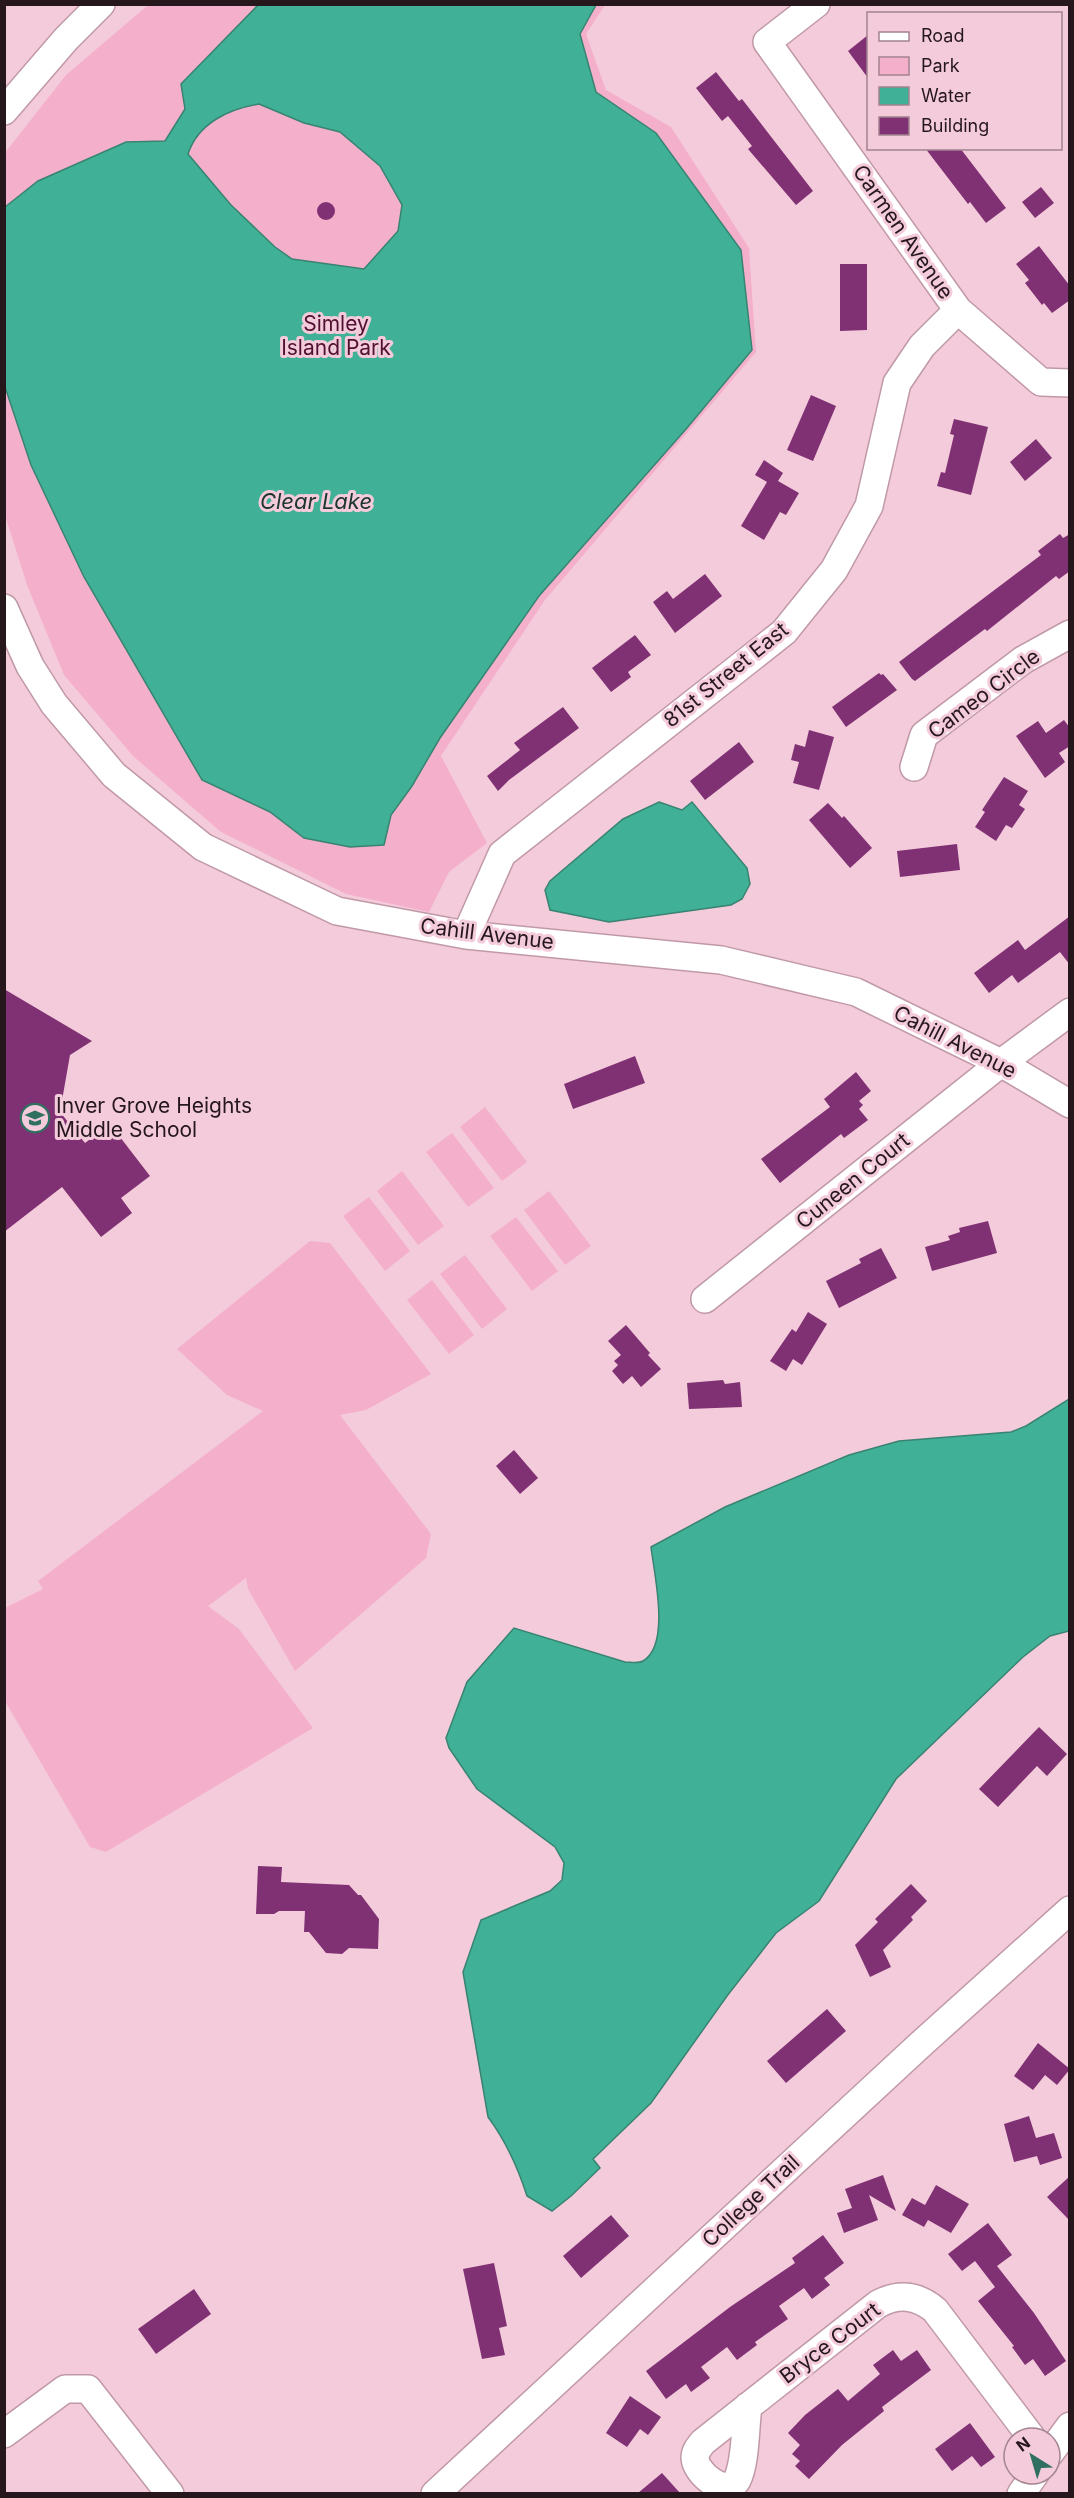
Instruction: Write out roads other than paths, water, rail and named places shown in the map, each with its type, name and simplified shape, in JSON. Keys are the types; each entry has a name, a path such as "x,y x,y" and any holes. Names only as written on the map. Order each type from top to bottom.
{"street":[{"path":"4,111 66,39 101,4"},
{"name":"Carmen Avenue","path":"816,4 767,42 958,310 1041,382 1070,383"},
{"name":"81st Street East","path":"466,935 502,854 784,632 834,570 869,506 897,383 922,346 958,310"},
{"name":"Cahill Avenue","path":"4,608 30,666 54,704 114,775 203,847 337,911 466,935 721,960 856,992 1001,1063 1070,1104"},
{"name":"Cameo Circle","path":"914,767 924,735 1023,660 1070,634"},
{"name":"Cuneen Court","path":"705,1299 1001,1063 1070,1012"},
{"name":"College Trail","path":"435,2493 921,2044 1070,1910"},
{"name":"Bryce Court","path":"748,2406 878,2304 888,2299 908,2296 935,2310 1023,2426"},
{"path":"4,2434 65,2389 88,2389 170,2493"}],"water":[{"name":"Clear Lake","path":"258,5 596,5 580,34 596,92 656,133 741,250 752,350 687,428 539,596 440,738 412,786 391,815 384,845 350,847 304,838 270,812 202,780 84,577 31,465 5,387 5,207 38,181 126,142 165,141 185,109 181,84","holes":["259,104 304,123 340,132 380,166 402,205 398,231 364,269 292,259 275,247 231,205 188,154 199,134 207,126 226,114 248,106"]},
{"path":"659,802 682,810 692,802 747,868 750,884 742,899 731,905 609,922 550,910 545,890 550,881 623,819"},
{"path":"1069,1399 1069,1631 1050,1636 1023,1657 896,1779 819,1901 776,1933 727,1996 651,2103 593,2159 600,2168 552,2211 527,2196 511,2155 488,2117 463,1972 481,1920 550,1891 562,1880 564,1863 555,1847 477,1789 449,1748 446,1738 467,1682 514,1628 625,1662 643,1661 652,1653 659,1625 651,1547 725,1507 849,1455 899,1441 1011,1432 1026,1426"}],"place":[{"name":"Inver Grove Heights Middle School","path":"35,1118"}],"park label":[{"name":"Simley Island Park","path":"336,336"}]}
